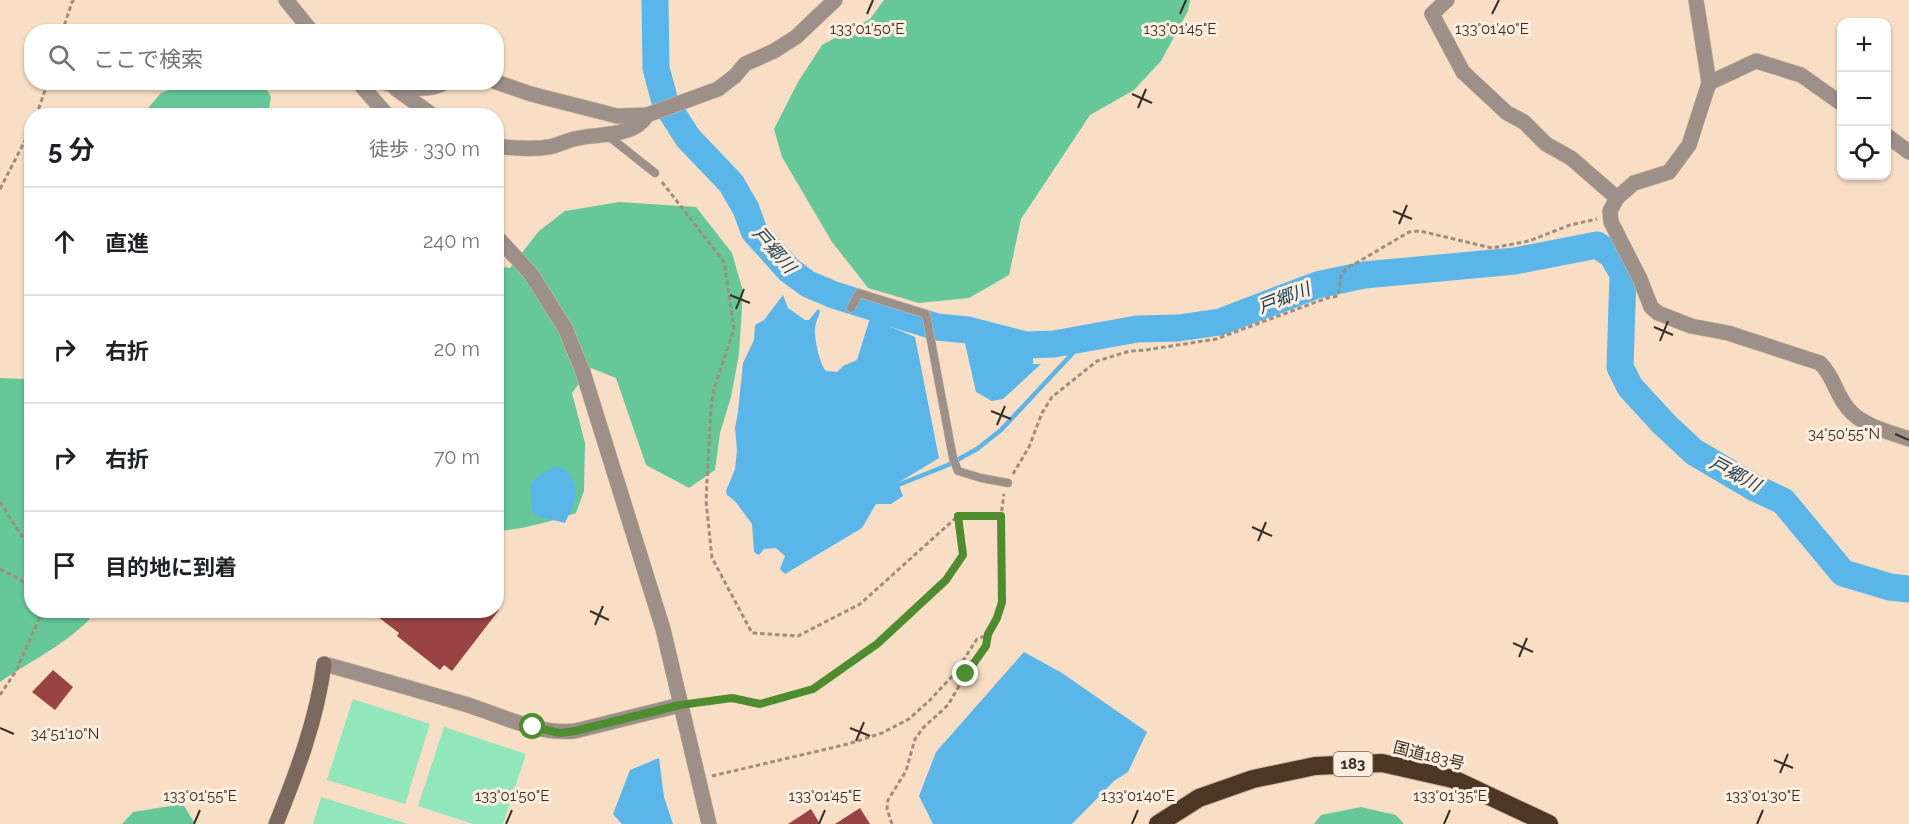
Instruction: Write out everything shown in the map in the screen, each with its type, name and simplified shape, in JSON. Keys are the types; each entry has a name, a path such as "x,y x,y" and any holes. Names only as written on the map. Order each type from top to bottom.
{"highway":[{"name":"国道183号","path":"1158,824 1199,798 1253,779 1315,766 1382,763 1453,779 1549,824"}],"street":[{"path":"286,0 306,24"},
{"path":"504,85 617,116 647,115 718,89 735,76 745,64 774,51 796,37 835,0"},
{"path":"1448,0 1432,14 1463,72 1507,113 1524,122 1546,144 1571,158 1617,198"},
{"path":"1696,0 1709,82 1689,146 1669,172 1634,183 1617,198 1610,211 1611,222 1640,279 1651,307 1691,326 1728,333 1820,363 1830,372 1837,392 1853,416 1870,425 1909,439"},
{"path":"1709,82 1756,61 1801,75 1837,100"},
{"path":"366,90 381,108"},
{"path":"395,90 422,108"},
{"path":"504,147 550,147 574,139 637,126 647,115"},
{"path":"1891,138 1909,152"},
{"path":"504,245 531,274 565,328 583,372 663,629 709,824"},
{"path":"276,824 294,779 321,691 324,664 560,733 680,705"}],"lane":[{"path":"606,134 655,173"},
{"path":"850,308 859,293 926,314 953,459 958,471 1008,483"}],"path":[{"path":"65,24 72,2 75,0"},
{"path":"39,108 45,90"},
{"path":"0,189 24,142"},
{"path":"655,173 724,262 734,329 714,389 711,407 706,501 712,558 752,633 798,636 860,604 958,516 1001,516"},
{"path":"892,824 887,808 888,800 906,771 915,739 924,727 948,705 986,646 988,634 997,618 1002,602 1001,516 1004,492 1029,447 1035,426 1048,402 1097,361 1130,351 1216,339 1338,296 1341,275 1346,269 1408,232 1420,231 1492,248 1530,241 1570,225 1604,217"},
{"path":"0,502 24,540"},
{"path":"680,705 732,698 760,704 813,689 877,644 946,580 963,555 958,516"},
{"path":"0,569 24,583"},
{"path":"0,695 16,671 39,618"},
{"path":"698,779 848,744 882,733 909,718 930,700 955,673 977,639 988,634"}],"green space":[{"path":"884,0 1190,0 1188,11 1161,61 1134,90 1090,115 1021,219 1009,275 969,298 919,303 868,288 832,242 782,157 774,129 798,82 822,45 870,19"},
{"path":"169,90 267,90 271,97 269,108 148,108 161,93"},
{"path":"619,202 696,207 732,253 743,291 739,354 731,397 720,433 715,470 689,488 646,465 616,378 591,368 572,393 585,443 584,491 576,513 537,525 504,530 504,267 510,268 539,231 565,211"},
{"path":"0,378 24,379 24,618 90,618 65,640 0,682"},
{"path":"353,699 430,724 405,804 327,780"},
{"path":"444,727 526,754 503,824 473,824 418,806"},
{"path":"321,797 408,824 313,824"},
{"path":"183,804 195,824 122,824 133,812"},
{"path":"1361,807 1396,815 1404,824 1314,824 1321,815"}],"water":[{"path":"783,295 788,308 805,320 809,320 818,309 820,311 815,327 815,339 826,371 837,372 843,366 857,360 870,318 915,337 939,458 898,483 903,496 891,504 876,504 862,528 785,574 780,569 785,556 776,548 764,549 759,555 754,552 752,524 726,491 735,469 737,450 735,428 743,363 754,340 755,325 764,320"},
{"path":"964,339 1002,350 1041,354 1033,356 1033,364 1041,364 1003,399 992,401 976,392"},
{"path":"553,467 566,469 576,490 576,496 565,523 533,515 531,486 538,477"},
{"path":"1024,652 1062,673 1147,732 1128,772 1114,781 1072,824 933,824 919,796 936,752"},
{"path":"659,758 664,797 673,824 622,824 613,814 630,770"}],"building":[{"path":"379,618 493,618 452,671 444,665 440,670 397,636 399,633"},
{"path":"53,670 73,687 55,710 32,692"},
{"path":"860,808 870,824 835,824"},
{"path":"811,809 820,824 788,824"}],"waterway":[{"name":"戸郷川","path":"655,0 656,68 665,102 688,138 731,183 746,209 754,231 789,270 808,284 834,295 937,327 968,330 1026,345 1054,344 1137,329 1178,328 1220,322 1317,285 1364,275 1515,261 1597,245 1612,255 1623,274 1620,367 1630,387 1694,452 1755,488 1783,501 1843,573 1890,587 1909,589"},
{"path":"893,487 948,465 977,449 1001,430 1085,340"}],"route":[{"path":"533,727 560,733 575,731 680,705 732,698 760,704 813,689 877,644 946,580 963,555 958,516 1001,516 1002,602 997,618 988,634 986,646 966,674"}]}
